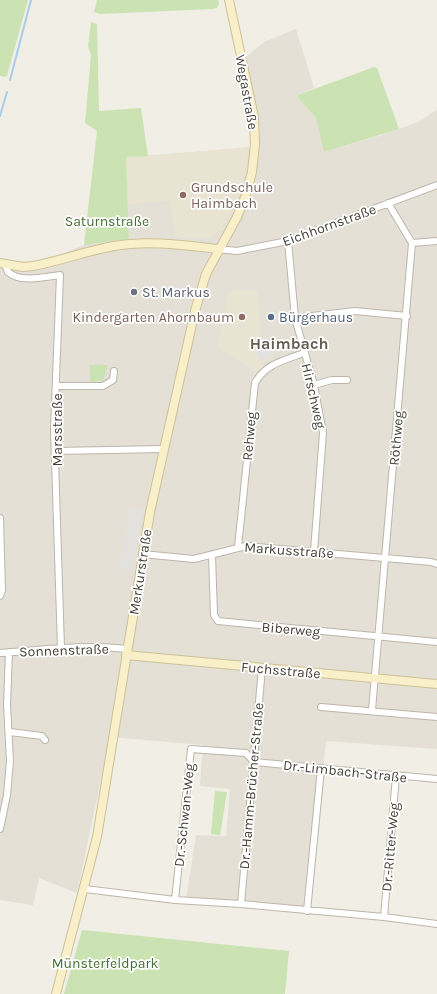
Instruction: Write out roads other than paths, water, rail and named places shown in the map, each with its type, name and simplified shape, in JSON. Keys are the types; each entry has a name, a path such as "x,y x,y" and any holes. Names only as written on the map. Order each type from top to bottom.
{"main road":[{"name":"Wegastraße","path":"218,249 237,217 246,195 252,172 255,144 251,101 229,0"},
{"path":"3,264 33,266 109,247 148,243 178,244 218,249"},
{"name":"Merkurstraße","path":"56,994 82,899 104,798 142,554 163,450 199,295 206,274 218,249"},
{"name":"Fuchsstraße","path":"127,652 262,668 437,684"}],"street":[{"name":"Eichhornstraße","path":"218,249 237,250 288,242 437,185"},
{"path":"388,203 412,243 437,241"},
{"name":"Hirschweg","path":"288,242 296,318 304,354 314,385 323,433 314,551"},
{"name":"Röthweg","path":"372,710 407,316 412,243"},
{"name":"Marsstraße","path":"3,264 8,272 18,277 25,278 60,275 57,386 54,429 56,451 61,648"},
{"path":"296,318 355,311 407,316"},
{"name":"Rehweg","path":"238,547 255,383 261,373 269,367 304,354"},
{"path":"57,386 103,386 113,380 114,371"},
{"path":"314,385 332,380 347,380"},
{"path":"56,451 163,450"},
{"path":"0,518 2,590 0,596"},
{"name":"Markusstraße","path":"142,554 186,559 212,555 238,547 255,546 432,562 437,564"},
{"name":"Biberweg","path":"212,555 214,615 218,621 434,642"},
{"name":"Sonnenstraße","path":"0,652 105,647 127,652"},
{"path":"0,828 8,788 10,761 10,732 7,705 9,652"},
{"name":"Dr.-Hamm-Brücher-Straße","path":"241,904 262,668"},
{"path":"321,707 372,710 437,717"},
{"path":"10,732 42,736 45,740"},
{"name":"Dr.-Schwan-Weg","path":"175,900 191,749 246,753 254,762"},
{"name":"Dr.-Limbach-Straße","path":"254,762 437,779"},
{"path":"307,911 321,769"},
{"name":"Dr.-Ritter-Weg","path":"384,918 396,776"},
{"path":"84,889 175,900 241,904 437,924"}],"waterway":[{"name":"Haimbach","path":"10,80 31,0"},
{"name":"Haimbach","path":"0,116 7,92"}],"place":[{"name":"Grundschule Haimbach","path":"183,195"},
{"name":"St. Markus","path":"134,292"},
{"name":"Kindergarten Ahornbaum","path":"242,317"},
{"name":"Bürgerhaus","path":"271,317"}],"district":[{"name":"Haimbach","path":"289,343"}],"park label":[{"name":"Saturnstraße","path":"107,221"},
{"name":"Münsterfeldpark","path":"105,963"}]}
